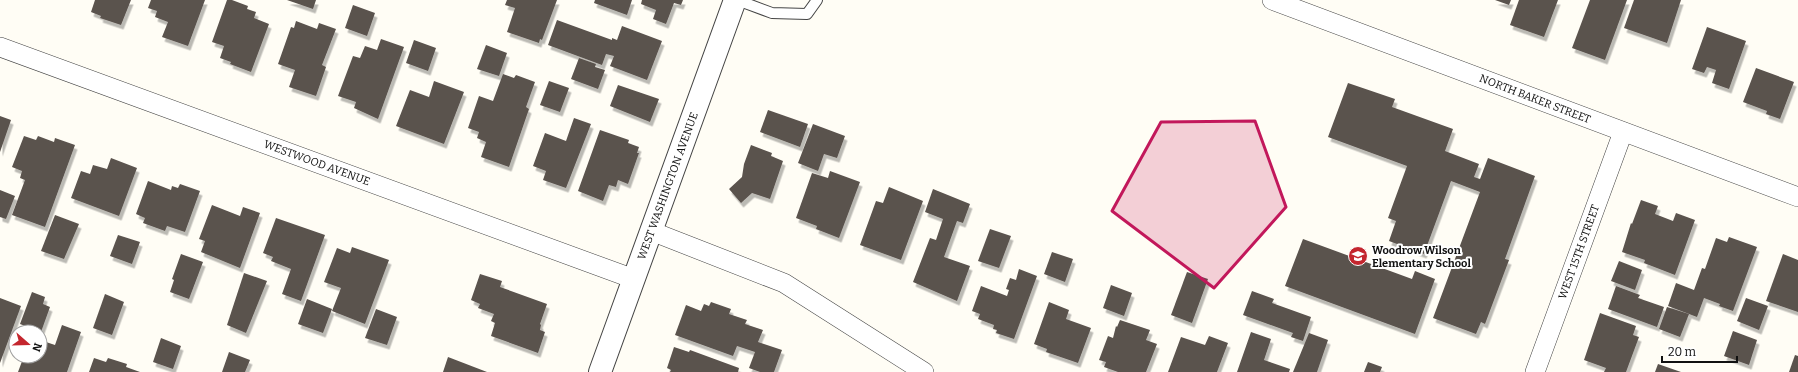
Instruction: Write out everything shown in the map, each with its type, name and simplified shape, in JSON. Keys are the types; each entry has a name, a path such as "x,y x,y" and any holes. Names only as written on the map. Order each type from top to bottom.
{"street":[{"name":"WEST WASHINGTON AVENUE","path":"600,372 736,0"},
{"name":"NORTH BAKER STREET","path":"1272,0 1798,197"},
{"name":"WESTWOOD AVENUE","path":"0,47 634,279"},
{"name":"WEST 15TH STREET","path":"1535,372 1623,132"},
{"path":"651,231 784,283 924,372"}],"lane":[{"path":"736,0 772,13 807,14 817,0"}],"highlighted area":[{"path":"1255,121 1286,207 1214,288 1112,211 1161,122"}],"building":[{"path":"95,0 131,0 121,25 100,18 101,16 91,12"},
{"path":"151,0 205,0 188,46 162,37 168,22 155,17 157,11 148,8"},
{"path":"227,0 232,0 248,6 247,9 256,12 254,18 269,24 251,72 230,64 231,62 220,58 224,46 212,42"},
{"path":"287,0 316,0 313,9"},
{"path":"507,0 557,0 542,40 540,39 539,43 507,32 515,8 505,5"},
{"path":"595,0 632,0 627,15 594,3"},
{"path":"642,0 683,0 681,5 674,3 666,24 653,19 656,10 641,4"},
{"path":"1495,0 1511,0 1509,5"},
{"path":"1519,0 1558,0 1544,37 1510,25"},
{"path":"1590,0 1627,0 1605,60 1572,48"},
{"path":"1634,0 1681,0 1667,43 1624,28"},
{"path":"353,5 375,13 367,36 345,28"},
{"path":"557,20 612,40 612,38 617,40 622,26 662,41 647,80 610,66 614,56 606,54 602,65 548,45"},
{"path":"296,21 317,29 319,23 336,29 322,65 326,67 316,96 289,87 295,70 278,64 291,27 294,28"},
{"path":"1707,27 1746,41 1729,89 1712,83 1716,70 1707,67 1704,73 1692,69"},
{"path":"381,39 404,47 378,119 354,108 356,102 338,96 353,56 360,58 365,46 377,50"},
{"path":"414,40 436,48 428,71 406,63"},
{"path":"486,45 507,53 499,76 477,69"},
{"path":"579,58 596,64 595,67 605,70 598,89 571,79"},
{"path":"1756,68 1794,82 1780,119 1766,114 1767,111 1743,102"},
{"path":"503,74 514,78 516,75 535,82 526,107 529,109 509,167 481,157 486,142 477,138 479,132 468,128 479,96 493,101"},
{"path":"434,81 464,92 444,144 396,126 410,90 429,97"},
{"path":"549,81 569,88 560,112 540,105"},
{"path":"1348,83 1395,99 1392,107 1453,129 1445,151 1479,164 1474,177 1480,179 1488,158 1535,176 1505,259 1509,260 1485,324 1481,322 1476,334 1433,318 1480,192 1451,181 1424,254 1389,241 1396,221 1388,218 1407,166 1328,137"},
{"path":"618,85 659,99 650,122 610,106"},
{"path":"768,110 808,124 800,147 760,132"},
{"path":"0,116 11,120 0,152"},
{"path":"574,118 591,124 566,188 543,180 546,171 533,166 545,133 566,141"},
{"path":"813,124 845,136 837,158 824,154 818,171 798,163"},
{"path":"600,130 629,140 628,143 639,147 637,153 639,153 628,184 618,180 616,187 609,185 603,201 578,191"},
{"path":"24,136 36,140 38,136 54,142 55,138 75,145 45,227 12,215 25,180 20,178 22,171 12,167"},
{"path":"751,145 772,153 771,156 783,161 770,199 752,193 741,203 729,189 742,177 744,164"},
{"path":"111,158 137,168 119,216 71,198 81,171 90,174 93,165 107,169"},
{"path":"830,171 860,182 839,238 816,229 817,226 796,218 812,173 828,178"},
{"path":"148,181 171,190 172,186 178,188 180,184 200,191 185,232 167,226 165,231 143,223 145,218 136,214"},
{"path":"889,187 923,201 901,260 860,245 876,201 883,203"},
{"path":"933,189 970,204 963,223 957,221 944,257 970,266 957,301 913,282 930,238 936,240 943,219 925,212"},
{"path":"0,190 15,196 6,219 0,217"},
{"path":"1641,200 1658,206 1655,214 1673,221 1676,213 1695,220 1675,275 1644,263 1645,260 1622,252 1631,223 1632,224"},
{"path":"212,205 240,216 243,207 260,213 240,268 201,252 205,241 199,239"},
{"path":"55,215 79,224 64,259 41,251"},
{"path":"276,218 325,235 301,301 282,294 291,269 271,261 273,257 263,253"},
{"path":"990,229 1011,236 999,268 978,261"},
{"path":"118,235 140,242 132,264 110,256"},
{"path":"1729,237 1757,247 1733,311 1704,298 1697,317 1668,306 1676,283 1694,290 1702,268 1705,269 1716,238 1727,242"},
{"path":"1303,239 1412,279 1415,271 1435,279 1415,334 1285,286"},
{"path":"352,247 389,260 365,324 332,311 341,288 324,282 337,248 350,253"},
{"path":"1052,252 1073,259 1065,282 1044,274"},
{"path":"181,254 203,262 189,299 170,292 174,280 172,279"},
{"path":"1783,254 1798,260 1798,312 1766,301"},
{"path":"1619,261 1642,270 1635,290 1611,281"},
{"path":"1019,269 1037,276 1014,339 996,333 997,330 993,329 994,325 978,319 980,314 972,311 981,286 1007,296 1009,290 1006,289 1010,278 1016,280"},
{"path":"1187,272 1208,279 1192,323 1171,315"},
{"path":"244,273 267,281 246,333 227,325"},
{"path":"480,274 502,281 500,287 547,304 540,324 540,330 545,332 538,353 491,336 495,323 491,321 494,314 478,308 480,304 471,300"},
{"path":"1111,285 1132,293 1124,316 1103,308"},
{"path":"1616,286 1640,295 1638,298 1664,307 1657,327 1608,309"},
{"path":"1252,291 1274,299 1272,303 1311,317 1303,341 1291,337 1293,333 1243,315"},
{"path":"32,292 45,297 43,304 50,307 44,324 20,324"},
{"path":"105,294 124,302 112,335 93,328"},
{"path":"0,298 21,306 14,324 8,324 8,341 0,363"},
{"path":"1746,298 1768,306 1759,330 1737,321"},
{"path":"307,299 332,309 323,333 298,324"},
{"path":"711,302 731,309 729,314 747,320 745,324 763,330 758,342 782,350 774,372 760,372 749,368 755,352 737,346 733,356 675,335 686,305 701,311 704,304 709,306"},
{"path":"1049,302 1069,310 1066,319 1091,328 1078,363 1046,352 1047,349 1034,344"},
{"path":"1667,307 1689,314 1680,337 1659,329"},
{"path":"376,309 397,317 387,345 365,338"},
{"path":"1600,313 1636,326 1633,335 1639,337 1626,372 1604,372 1606,368 1584,360"},
{"path":"1120,320 1150,330 1146,340 1157,344 1146,372 1118,372 1104,367 1106,362 1099,360 1108,336 1113,338 1116,326 1117,327"},
{"path":"62,325 81,332 67,372 18,372 21,364 48,364 48,343 55,345"},
{"path":"1733,331 1757,340 1749,365 1724,356"},
{"path":"1251,332 1271,339 1264,360 1290,369 1289,372 1237,372"},
{"path":"1309,333 1328,340 1317,372 1293,372"},
{"path":"1209,336 1228,343 1217,372 1168,372 1181,337 1205,345"},
{"path":"161,338 181,346 173,369 153,362"},
{"path":"674,347 689,352 690,350 739,368 738,372 670,372 671,370 667,368"},
{"path":"229,352 250,360 245,372 222,372"},
{"path":"1795,355 1798,356 1798,372 1789,372"},
{"path":"448,357 487,372 443,372"},
{"path":"94,358 106,362 108,358 127,364 126,367 140,372 89,372"},
{"path":"1368,362 1382,367 1380,372 1364,372"},
{"path":"1658,364 1681,372 1655,372"}],"place":[{"name":"Woodrow Wilson Elementary School","path":"1358,256"}]}
